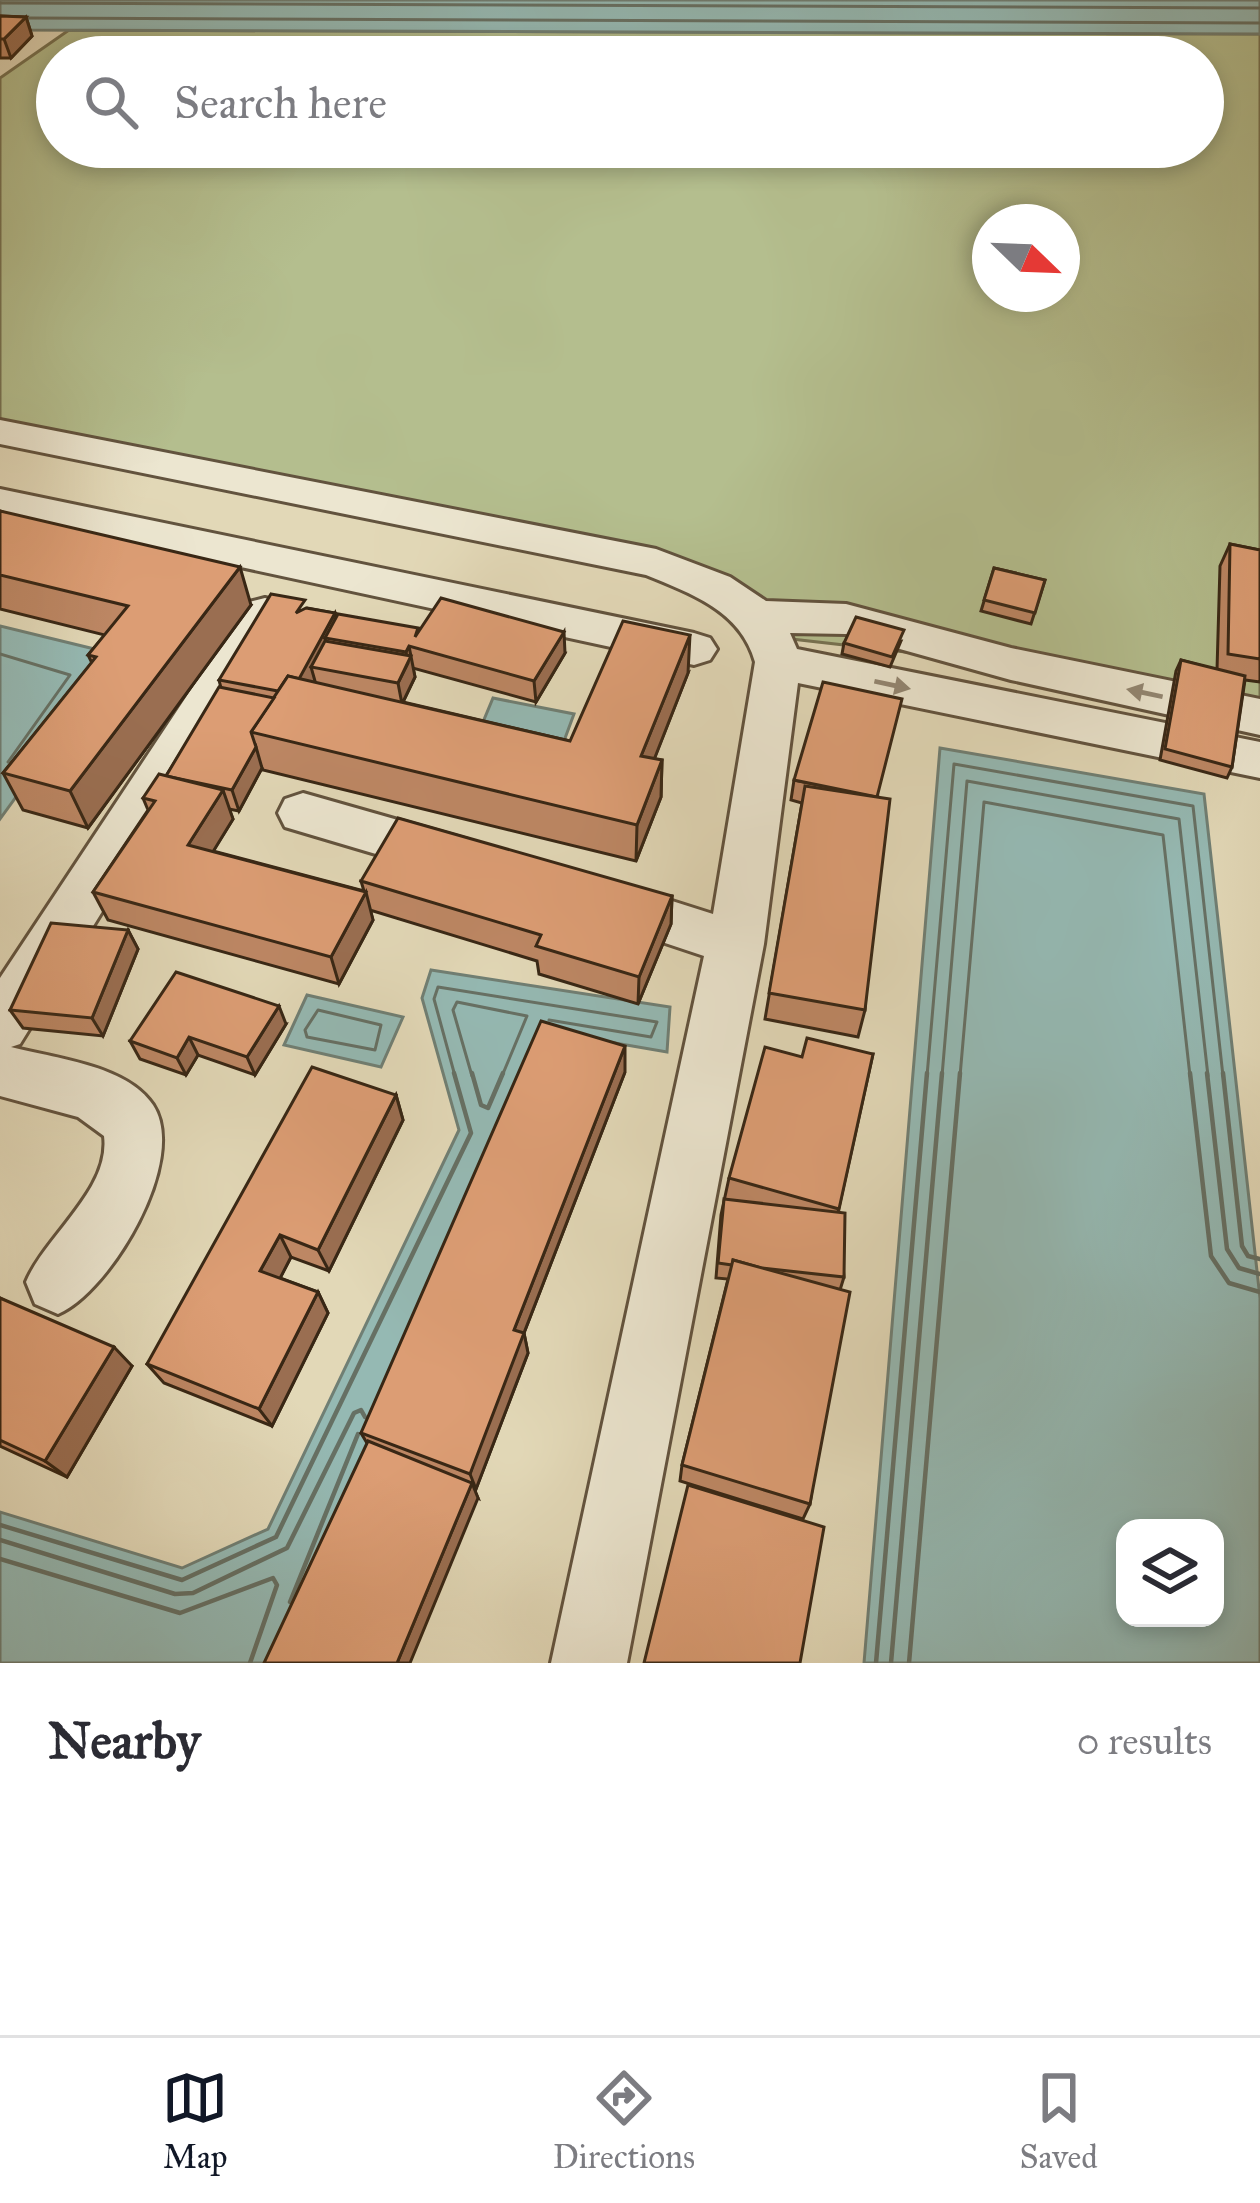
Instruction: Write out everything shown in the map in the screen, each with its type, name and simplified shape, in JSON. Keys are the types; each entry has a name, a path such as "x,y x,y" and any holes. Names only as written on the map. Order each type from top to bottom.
{"street":[{"path":"0,432 656,563 710,584 768,639 1260,760"},
{"path":"0,502 694,649"},
{"path":"0,1026 223,672 349,502"},
{"path":"768,639 846,619 1011,664 1260,717"},
{"path":"589,1663 630,1443 737,944 768,639"},
{"path":"304,813 506,870"},
{"path":"569,890 737,944"},
{"path":"0,1070 117,1108 135,1128 137,1155 118,1197 58,1282"}],"green space":[{"path":"69,30 1260,34 1260,714 1011,664 774,637 710,585 0,432 0,78 36,53 36,168 1224,168 1224,36 60,36"}],"water":[{"path":"0,0 1260,0 1260,34 0,30"},
{"path":"0,626 119,655 0,819"},
{"path":"493,698 574,714 561,749 478,734"},
{"path":"940,748 1204,794 1260,1298 1260,1663 864,1663"},
{"path":"431,970 670,1007 667,1052 551,1032 294,1663 0,1663 0,1512 182,1568 268,1529 459,1130 422,998"},
{"path":"307,995 403,1017 381,1067 284,1045"}],"building":[{"path":"0,16 26,17 0,39"},
{"path":"0,511 240,567 70,791 3,773 96,657 88,655 128,606 0,575"},
{"path":"1230,544 1260,550 1260,659 1228,654"},
{"path":"994,568 1045,580 1035,613 984,600"},
{"path":"271,594 305,600 296,613 306,608 335,613 299,679 288,676 278,691 219,680"},
{"path":"441,598 564,632 534,681 409,646 406,652 325,638 338,614 418,628 415,637"},
{"path":"856,617 904,630 892,657 844,643"},
{"path":"623,621 690,635 641,756 662,760 637,825 251,732 288,676 570,741"},
{"path":"325,641 411,656 398,683 311,667"},
{"path":"1181,660 1245,676 1232,767 1165,749"},
{"path":"823,682 902,699 877,797 794,780"},
{"path":"219,687 274,698 251,732 256,747 232,790 166,776"},
{"path":"159,774 223,790 188,845 366,892 331,957 93,892 155,801 143,798"},
{"path":"805,786 890,799 865,1010 769,993"},
{"path":"398,818 672,896 639,977 536,946 541,935 361,881"},
{"path":"51,923 128,930 92,1018 10,1010"},
{"path":"176,972 279,1006 247,1057 189,1037 177,1058 130,1041"},
{"path":"541,1021 625,1046 514,1330 524,1333 470,1474 361,1433"},
{"path":"807,1038 873,1054 839,1209 729,1178 765,1047 802,1057"},
{"path":"312,1067 396,1095 318,1250 280,1235 260,1271 318,1292 259,1409 147,1364"},
{"path":"724,1199 845,1213 844,1277 761,1268 733,1260 732,1265 718,1263"},
{"path":"733,1260 850,1292 810,1504 682,1465"},
{"path":"0,1298 114,1347 45,1461 0,1440"},
{"path":"368,1441 472,1483 397,1663 264,1663"},
{"path":"688,1485 824,1527 800,1663 644,1663"}]}
